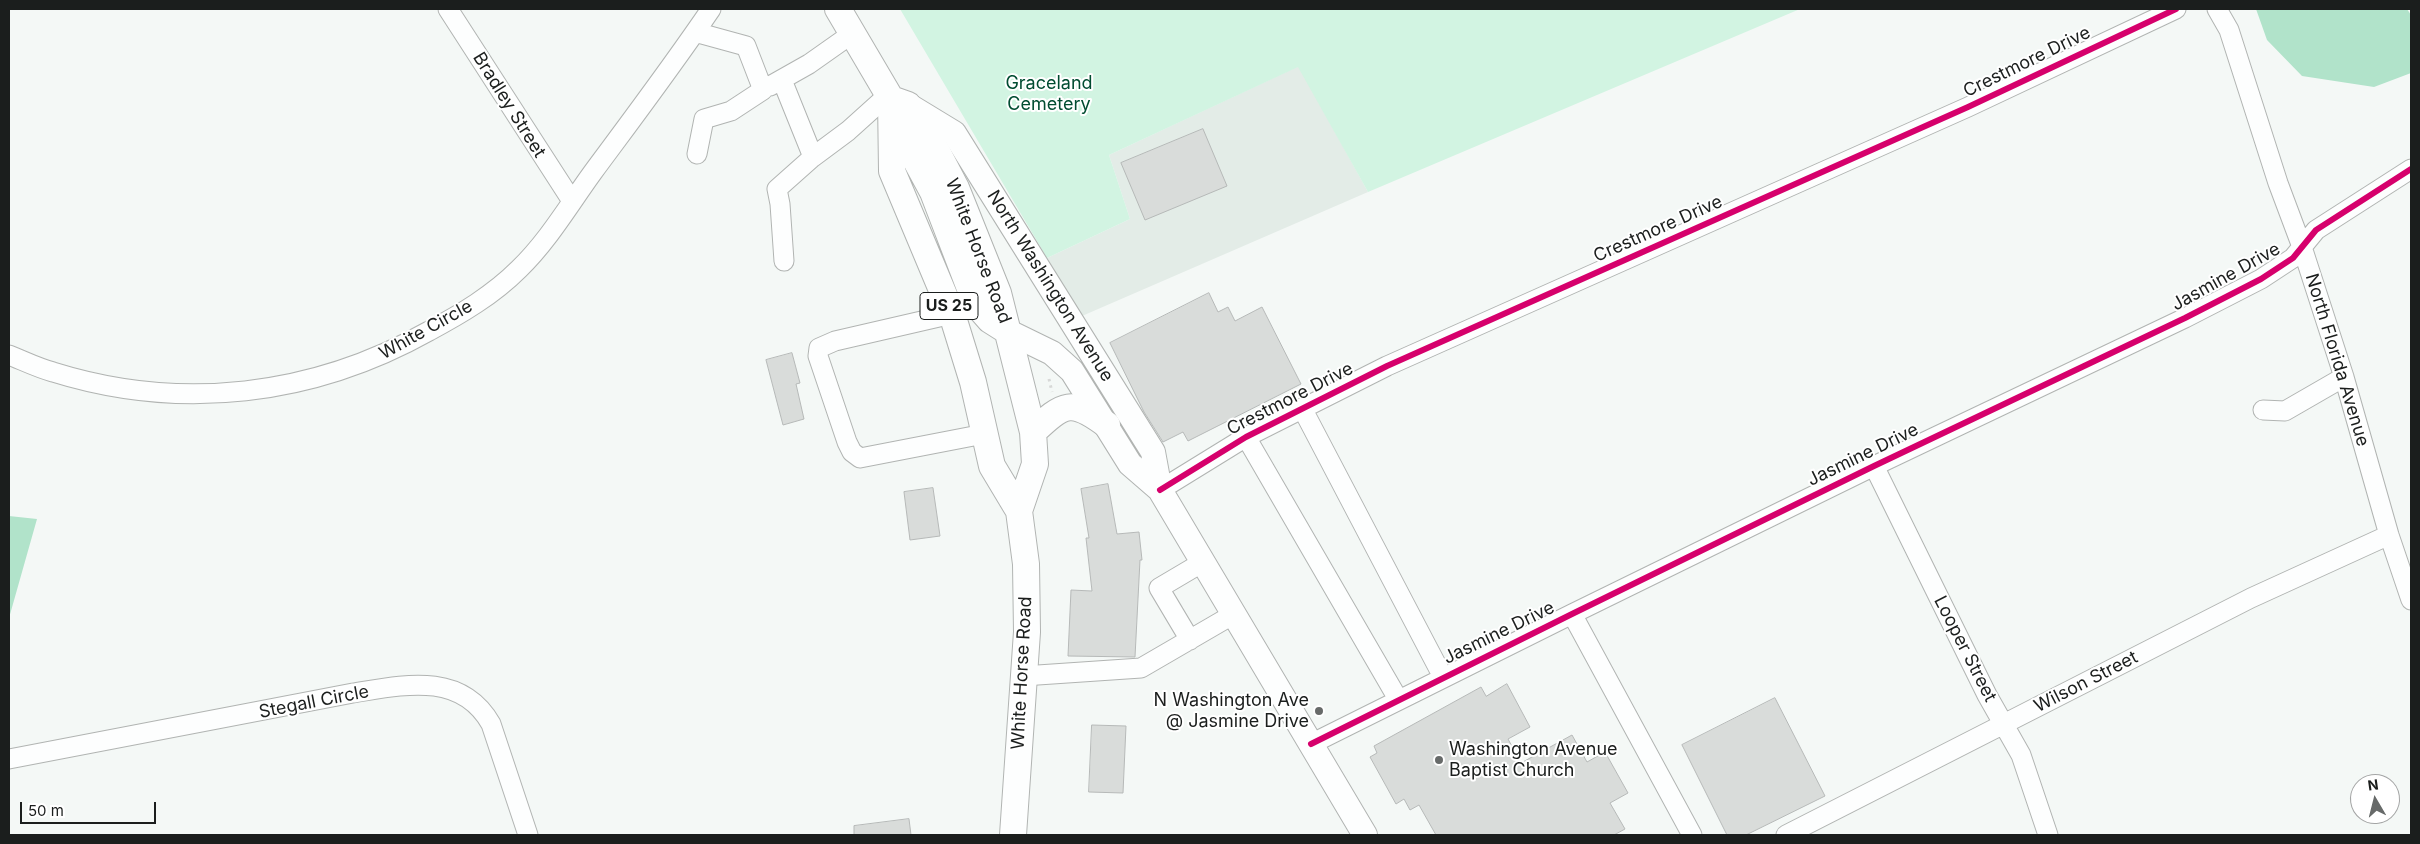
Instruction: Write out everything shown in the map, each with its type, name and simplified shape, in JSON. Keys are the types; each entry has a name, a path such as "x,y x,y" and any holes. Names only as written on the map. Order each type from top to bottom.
{"highway":[{"name":"White Horse Road","path":"838,9 896,100 892,171 952,314 974,382 992,466 1019,511 1026,564 1027,632 1013,835"},
{"path":"896,100 913,155 933,192 976,304 990,320 1009,332"},
{"name":"White Horse Road","path":"1009,332 1033,432 1035,464 1019,511"},
{"path":"1033,432 1047,418 1070,407 1085,409 1107,425"}],"main road":[{"name":"North Washington Avenue","path":"896,100 954,133 1153,452 1160,490"},
{"name":"North Washington Avenue","path":"1009,332 1052,354 1072,370 1130,464 1160,490 1365,835"}],"street":[{"name":"Bradley Street","path":"448,9 572,201"},
{"name":"White Circle","path":"9,355 71,377 108,386 168,394 225,393 271,388 342,372 398,349 452,319 498,288 537,250 710,9"},
{"name":"Crestmore Drive","path":"1160,490 1246,437 1388,366 1968,107 2176,9"},
{"name":"North Florida Avenue","path":"2217,9 2229,30 2278,183 2302,247 2344,377 2389,535 2408,578 2411,600"},
{"path":"695,32 746,46 763,90"},
{"path":"697,154 704,119 731,111 809,64 853,33"},
{"path":"782,80 813,157"},
{"path":"784,261 780,204 777,189 813,157 848,131 896,100"},
{"name":"Jasmine Drive","path":"1311,744 1398,699 1874,466 2185,318 2287,263 2316,230 2411,169"},
{"path":"952,314 836,341 819,348 818,356 847,442 852,452 860,458 984,434"},
{"path":"2263,410 2285,411 2344,377"},
{"path":"1302,408 1443,677"},
{"path":"1246,437 1398,699"},
{"name":"Looper Street","path":"1874,466 2004,725 2021,755 2048,835"},
{"name":"Wilson Street","path":"1786,835 2251,598 2389,535"},
{"path":"1190,640 1159,588 1203,562"},
{"path":"1023,676 1141,668 1234,614"},
{"path":"1572,614 1692,835"},
{"name":"Stegall Circle","path":"9,759 352,693 398,686 440,686 465,696 484,711 491,724 528,835"}],"path":[{"path":"1048,372 1053,395"}],"shaded area":[{"path":"1299,66 1368,192 1082,316 1047,258 1130,219 1109,155"}],"green space":[{"name":"Graceland Cemetery","path":"900,9 1800,9 1368,192 1298,67 1109,155 1130,219 1047,258"},
{"path":"2256,9 2407,9 2411,15 2411,73 2374,87 2302,76 2267,40"},
{"path":"9,516 37,519 9,618"}],"building":[{"path":"1203,129 1227,186 1145,220 1121,163"},
{"path":"1209,293 1218,312 1228,307 1235,321 1262,307 1301,384 1188,441 1183,432 1163,442 1144,412 1110,343"},
{"path":"792,353 800,383 796,384 804,419 783,425 766,360"},
{"path":"1108,484 1117,534 1139,532 1142,560 1140,560 1135,657 1068,656 1071,590 1092,591 1086,538 1089,538 1081,489"},
{"path":"933,488 940,536 910,540 904,492"},
{"name":"Washington Avenue Baptist Church","path":"1507,684 1530,727 1508,739 1521,763 1572,735 1587,762 1605,752 1628,793 1610,803 1625,829 1614,835 1436,835 1419,805 1410,810 1404,799 1396,804 1370,757 1377,753 1374,746 1481,687 1486,696"},
{"path":"1775,698 1825,796 1746,835 1727,835 1682,745"},
{"path":"1092,725 1126,726 1123,793 1089,792"},
{"path":"909,819 911,835 854,835 854,826"}],"cycle path":[{"path":"1160,490 1246,437 1387,366 1968,107 2176,9"},
{"path":"1311,744 1874,466 2185,318 2261,279 2293,258 2316,230 2411,169"}],"place":[{"name":"N Washington Ave @ Jasmine Drive","path":"1319,711"},
{"name":"Washington Avenue Baptist Church","path":"1439,760"}]}
